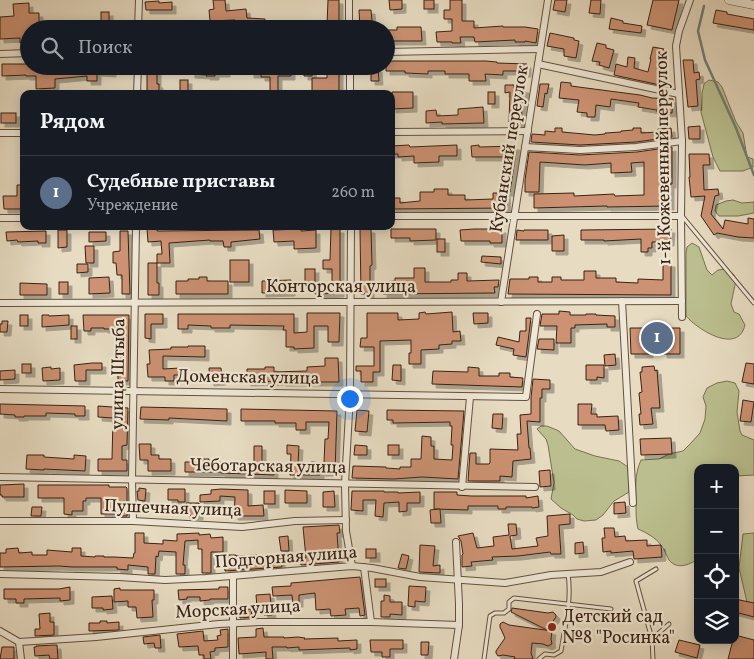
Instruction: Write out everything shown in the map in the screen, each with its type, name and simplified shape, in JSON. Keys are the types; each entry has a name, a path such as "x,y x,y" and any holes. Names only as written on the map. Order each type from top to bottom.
{"street":[{"path":"138,20 139,0"},
{"path":"349,0 349,20"},
{"name":"Кубанский переулок","path":"501,302 548,0"},
{"name":"1-й Кожевенный переулок","path":"682,317 682,141 676,46 690,0"},
{"path":"733,0 754,5"},
{"path":"395,52 540,49"},
{"path":"0,54 20,54"},
{"path":"538,64 679,94"},
{"path":"137,90 138,75"},
{"path":"350,75 350,90"},
{"path":"395,132 528,131"},
{"path":"0,133 20,133"},
{"path":"525,147 580,150 636,147 682,141"},
{"path":"395,216 681,216"},
{"path":"0,218 20,218"},
{"name":"улица Штыба","path":"133,521 136,230"},
{"path":"351,230 350,395 344,484 346,530 352,566"},
{"name":"Конторская улица","path":"0,303 682,301"},
{"path":"622,302 633,503"},
{"name":"Доменская улица","path":"0,389 526,398 537,314"},
{"path":"462,486 470,397"},
{"name":"Чеботарская улица","path":"0,477 535,487"},
{"name":"Пушечная улица","path":"0,521 133,521 242,527 295,521 346,520"},
{"path":"454,659 460,604 456,542"},
{"name":"Подгорная улица","path":"0,574 165,580 352,566 420,577 505,583 551,575 601,572 630,562"},
{"path":"364,567 371,622"},
{"path":"233,576 233,659"},
{"name":"Морская улица","path":"19,642 96,637 233,623 371,622 459,625"},
{"path":"0,631 19,642 21,659"}],"lane":[{"path":"681,216 754,303"},
{"path":"653,659 652,639 636,581 656,569"},
{"path":"539,659 545,654 554,655 561,651 568,603 568,574"},
{"path":"484,659 490,616 495,613 504,613 514,598 610,609"},
{"path":"652,639 669,624"}],"green space":[{"path":"709,80 718,82 722,87 736,122 743,133 747,157 753,159 753,167 743,171 720,171 713,157 701,112 704,84"},
{"path":"733,200 742,203 754,202 754,213 738,216 719,216 715,211 716,205"},
{"path":"692,243 699,247 707,270 712,275 718,270 727,269 734,275 736,280 731,304 734,312 739,314 745,325 741,334 735,338 726,339 708,333 699,328 686,316 686,253 687,247"},
{"path":"727,381 735,383 739,391 737,412 740,431 742,435 754,440 754,475 739,476 739,464 694,464 694,561 679,566 669,560 657,540 638,529 636,517 636,477 641,460 659,459 669,454 683,451 700,433 705,419 706,406 703,397 707,388"},
{"path":"541,426 547,426 559,431 575,449 619,461 628,467 629,492 614,501 603,515 596,520 584,521 577,519 561,508 551,499 554,483 548,445 546,439 537,429"},
{"path":"754,533 754,610 747,602 739,568 743,534"}],"building":[{"path":"213,0 225,0 226,11 246,9 247,18 265,20 210,20 209,10 214,9"},
{"path":"328,0 339,0 339,20 327,20"},
{"path":"389,0 402,0 402,9 390,10"},
{"path":"424,0 434,0 434,9 424,9"},
{"path":"450,0 462,0 462,21 474,21 474,28 503,26 538,29 536,43 515,42 515,40 475,42 474,37 460,37 461,43 437,42 436,32 452,31 452,19 444,19 444,10 450,10"},
{"path":"555,0 567,0 565,12 553,10"},
{"path":"591,0 601,0 600,14 589,13"},
{"path":"653,0 679,0 672,30 647,25"},
{"path":"159,1 159,3 172,2 172,10 146,10 145,2"},
{"path":"29,3 29,13 39,13 39,20 20,20 20,38 0,39 0,17 14,16 13,4"},
{"path":"359,10 371,10 372,20 360,20"},
{"path":"716,10 754,19 754,30 713,23"},
{"path":"101,12 109,12 109,20 101,20"},
{"path":"611,18 623,21 623,23 642,26 641,33 609,29"},
{"path":"397,27 421,27 422,41 395,41 395,30 397,30"},
{"path":"550,33 574,38 574,40 579,41 576,58 564,56 564,49 547,46"},
{"path":"597,43 606,45 606,48 614,50 609,68 599,65 600,62 592,61"},
{"path":"653,47 664,49 660,66 664,66 660,85 614,75 616,64 627,67 628,57 635,58 634,68 648,72"},
{"path":"683,60 693,60 694,73 699,72 700,79 696,80 698,106 688,107"},
{"path":"395,61 486,61 527,64 527,73 503,71 503,75 485,74 486,81 469,81 469,74 445,74 445,71 428,71 428,74 405,73 405,71 395,71"},
{"path":"2,64 20,64 20,75 26,75 2,76"},
{"path":"97,75 97,81 87,81 87,76 55,79 55,88 36,89 36,76 26,76"},
{"path":"147,75 157,75 159,90 147,90"},
{"path":"261,75 291,75 278,76 278,90 270,90 270,77 261,77"},
{"path":"327,75 339,75 339,90 312,90 312,78 327,78"},
{"path":"371,75 379,75 379,81 371,81"},
{"path":"180,80 188,80 188,90 180,90"},
{"path":"561,82 571,83 571,86 652,98 673,99 672,113 657,112 657,110 638,107 639,103 611,99 610,107 596,105 595,117 587,117 587,113 577,112 579,100 559,98"},
{"path":"540,84 549,84 547,94 545,93 543,107 537,106"},
{"path":"505,85 514,85 514,88 525,89 521,123 509,122 510,92 505,93"},
{"path":"395,92 413,92 413,108 395,109"},
{"path":"488,92 495,92 495,104 488,104"},
{"path":"483,107 484,123 426,123 426,111 436,110 437,116 458,115 458,109"},
{"path":"1,113 16,113 16,123 1,123"},
{"path":"700,126 700,139 689,139 688,127"},
{"path":"555,128 562,128 562,132 595,135 633,130 633,128 641,128 641,133 658,132 658,129 671,128 672,137 636,142 580,145 531,142 532,134 545,135 545,131 555,132"},
{"path":"457,145 457,156 439,156 439,162 414,163 414,156 398,157 398,154 395,154 395,146"},
{"path":"471,146 516,146 510,192 506,192 507,208 395,209 395,198 400,198 400,203 420,201 420,192 434,192 434,189 448,189 448,195 465,195 465,200 493,199 493,193 500,193 504,157 472,157"},
{"path":"672,147 670,206 534,208 534,194 574,193 574,196 644,195 644,162 631,163 632,172 611,173 611,163 585,165 540,162 539,192 525,192 529,152 580,155 637,152"},
{"path":"689,154 709,154 710,165 703,165 704,190 718,189 719,195 715,196 711,214 723,229 725,220 748,224 748,218 754,219 754,238 717,233 714,235 701,216 705,196 691,197"},
{"path":"17,185 20,185 20,209 4,209 3,196 17,196"},
{"path":"395,229 436,229 436,240 410,241 410,238 391,238 391,230"},
{"path":"502,229 502,243 461,241 460,230"},
{"path":"671,229 670,242 652,242 652,248 648,248 648,252 641,252 641,239 581,240 581,230"},
{"path":"58,230 67,230 67,247 58,248"},
{"path":"147,230 259,230 260,239 231,242 231,247 224,247 223,241 210,240 169,243 170,263 157,263 157,254 162,254 161,241 148,242"},
{"path":"273,230 316,230 316,248 294,249 294,241 274,242"},
{"path":"331,230 340,230 340,293 315,294 315,284 332,284 332,269 323,269 323,260 330,260"},
{"path":"360,230 371,230 372,265 370,266 370,294 361,294"},
{"path":"517,230 548,230 548,240 516,240"},
{"path":"46,231 46,243 38,243 38,241 7,241 6,232"},
{"path":"120,231 128,231 130,294 122,294 122,275 117,275 116,263 113,263 113,252 120,251"},
{"path":"89,232 106,232 106,241 89,242"},
{"path":"564,235 564,251 552,251 552,236"},
{"path":"437,239 445,239 445,252 437,252"},
{"path":"85,246 94,246 94,263 86,263"},
{"path":"482,256 501,257 501,264 481,262"},
{"path":"230,260 249,260 249,282 230,282"},
{"path":"148,263 157,263 159,295 148,295"},
{"path":"663,263 671,263 671,295 508,294 510,279 538,277 538,282 552,282 552,277 561,277 561,280 584,280 584,271 596,271 596,278 616,278 616,282 638,283 638,279 663,280"},
{"path":"77,264 88,264 88,272 77,273"},
{"path":"414,268 425,268 425,282 451,282 451,280 458,280 458,273 467,273 467,281 499,280 498,287 494,287 495,293 383,294 383,282 395,281 395,278 414,278"},
{"path":"305,269 315,269 315,284 305,284"},
{"path":"109,277 110,293 89,294 89,278"},
{"path":"199,277 207,277 207,281 228,281 228,294 176,294 176,281 188,281 188,279 199,279"},
{"path":"291,280 291,292 262,293 262,281"},
{"path":"59,282 68,282 68,294 59,294"},
{"path":"20,283 47,284 47,295 20,295"},
{"path":"559,311 570,312 570,315 596,314 615,316 615,327 607,327 607,324 575,325 575,328 571,328 571,343 556,343 557,326 540,326 542,314 559,314"},
{"path":"425,312 426,314 452,312 453,332 460,331 461,341 452,341 452,344 439,345 439,349 421,350 421,364 409,364 411,340 380,341 380,372 373,372 373,382 361,382 361,371 356,371 356,366 374,366 374,347 360,347 361,338 367,338 367,313 398,313 398,320 419,319 419,313"},
{"path":"307,313 340,313 339,342 328,342 328,326 314,326 314,348 294,349 294,347 286,347 286,330 283,330 284,326 230,325 230,328 211,328 211,326 188,325 188,329 178,329 178,314 294,314 294,333 307,332"},
{"path":"473,313 488,313 488,323 474,324"},
{"path":"145,314 163,314 163,324 151,324 151,339 145,338"},
{"path":"20,315 28,315 28,326 20,326"},
{"path":"42,315 69,315 69,325 42,327"},
{"path":"83,315 129,315 128,381 118,381 117,329 91,328 91,331 84,331"},
{"path":"526,318 531,318 526,357 513,355 514,349 496,345 498,337 519,342 520,331 526,331"},
{"path":"2,321 8,321 7,332 0,332"},
{"path":"71,326 77,326 77,339 71,339"},
{"path":"630,328 680,328 680,354 663,354 663,349 649,349 649,354 631,354"},
{"path":"539,339 554,339 554,350 537,349"},
{"path":"205,346 205,357 163,356 163,369 180,368 181,375 174,375 174,381 165,381 165,377 148,377 147,364 150,364 149,350"},
{"path":"615,354 616,365 605,366 604,355"},
{"path":"325,358 338,358 339,382 247,382 247,369 274,367 274,372 307,371 307,367 325,366"},
{"path":"102,363 102,370 86,370 86,381 75,381 74,365"},
{"path":"746,363 754,364 754,384 742,382"},
{"path":"22,364 31,364 31,373 22,373"},
{"path":"393,365 401,365 401,381 392,380"},
{"path":"586,365 604,365 604,378 597,377 597,380 586,380"},
{"path":"654,366 655,371 657,370 660,408 651,408 653,424 640,425 639,393 642,392 640,372 642,372 642,367"},
{"path":"51,367 51,369 60,368 60,380 43,381 42,368"},
{"path":"468,367 479,368 479,376 499,376 499,373 510,373 510,377 523,378 522,387 432,384 433,371 468,372"},
{"path":"209,368 221,368 222,381 210,382"},
{"path":"15,370 15,379 0,380 0,371"},
{"path":"533,379 550,380 550,389 542,389 540,422 527,421 531,459 513,461 512,477 500,476 500,481 468,481 470,453 476,453 476,464 489,464 490,449 518,450 517,434 521,434 520,415 531,414"},
{"path":"743,400 754,402 751,422 740,421"},
{"path":"0,404 85,406 85,416 46,413 46,416 15,417 15,415 0,414"},
{"path":"578,404 592,404 591,414 597,414 597,417 618,416 619,430 606,431 605,425 578,425"},
{"path":"98,406 128,408 127,445 122,446 122,460 127,460 127,471 98,471 98,459 112,459 113,418 98,417"},
{"path":"141,407 227,409 227,421 169,418 169,420 140,419"},
{"path":"241,409 337,411 335,472 320,472 320,475 290,475 291,454 287,454 287,445 299,446 298,464 324,463 325,439 328,439 329,422 306,422 306,430 296,430 296,423 241,421"},
{"path":"357,410 369,411 367,432 355,431"},
{"path":"387,410 464,411 458,479 422,477 394,479 352,478 353,466 400,469 400,467 411,467 411,459 421,459 422,436 431,437 431,446 434,446 434,459 452,460 452,426 450,426 450,422 393,423 393,420 387,420"},
{"path":"493,414 503,414 502,429 492,428"},
{"path":"671,438 672,454 641,455 640,439"},
{"path":"139,444 151,444 151,455 159,455 159,459 171,459 171,471 148,471 148,460 140,460"},
{"path":"355,445 367,446 367,455 354,455"},
{"path":"388,445 399,445 399,455 388,455"},
{"path":"254,446 262,446 262,464 274,464 274,475 185,472 185,462 201,462 201,459 209,459 209,462 254,463"},
{"path":"27,455 74,459 74,455 86,456 85,471 26,469"},
{"path":"550,470 551,486 540,487 539,471"},
{"path":"24,484 24,497 2,497 0,495 0,485"},
{"path":"38,485 109,485 109,487 126,487 127,516 121,516 121,514 101,514 101,498 86,498 86,501 83,501 83,511 72,511 72,515 64,514 64,498 38,498"},
{"path":"139,488 146,489 145,501 138,500 137,491 139,491"},
{"path":"168,489 185,489 185,502 168,500"},
{"path":"211,490 248,490 248,506 263,505 264,516 234,516 235,497 220,496 220,501 200,502 200,495 211,494"},
{"path":"285,490 307,491 307,503 285,503"},
{"path":"264,491 275,491 275,504 264,504"},
{"path":"334,491 335,507 323,507 323,492"},
{"path":"352,491 420,492 420,503 407,503 407,511 399,512 399,502 384,503 383,517 375,516 376,500 363,500 363,511 351,510"},
{"path":"434,492 457,492 457,495 471,496 526,496 526,498 538,496 539,507 506,507 506,509 498,509 498,506 468,506 468,510 434,509"},
{"path":"625,502 626,513 614,514 614,503"},
{"path":"186,503 199,503 199,516 186,515"},
{"path":"32,507 42,507 41,516 31,516"},
{"path":"440,509 441,523 431,523 430,510"},
{"path":"570,514 570,524 559,525 561,554 551,554 550,552 492,557 493,560 471,562 472,566 462,567 463,554 461,541 458,536 473,533 477,548 494,546 493,537 509,535 508,524 516,524 517,535 510,536 512,549 538,546 536,538 548,536 547,516"},
{"path":"339,525 340,533 337,533 339,562 301,565 300,558 306,558 303,527"},
{"path":"604,528 614,528 615,537 625,536 626,541 647,540 647,546 661,545 662,557 634,559 633,551 603,552 602,538 605,538"},
{"path":"135,533 144,533 144,543 163,544 163,540 177,541 177,534 210,534 211,538 223,537 223,552 211,552 211,573 202,573 202,549 198,549 198,540 185,541 183,565 185,565 185,574 176,574 176,552 159,551 158,557 156,556 155,574 148,574 148,567 128,565 128,570 117,569 117,567 0,567 0,553 6,553 6,549 18,548 19,553 32,552 32,555 47,555 47,550 72,552 72,548 81,548 81,556 133,558 135,553"},
{"path":"288,536 289,551 281,551 279,537"},
{"path":"583,542 584,553 575,554 575,543"},
{"path":"420,545 435,546 433,566 440,565 440,573 419,572"},
{"path":"366,549 376,549 376,558 366,558"},
{"path":"402,554 409,556 406,569 398,568"},
{"path":"224,555 257,555 257,557 280,555 282,567 225,571"},
{"path":"360,577 365,615 360,616 359,608 345,609 346,615 331,616 330,609 316,610 315,593 299,595 299,603 293,604 292,595 273,596 272,587 291,586 291,583"},
{"path":"375,579 386,579 386,587 375,587"},
{"path":"409,586 426,587 425,602 415,601 415,607 408,606"},
{"path":"70,587 70,600 60,601 60,598 24,599 24,603 16,603 16,599 4,599 4,589 59,589"},
{"path":"219,587 228,587 228,599 200,601 200,597 187,597 187,599 179,600 178,590 219,589"},
{"path":"120,588 120,590 154,590 154,600 152,600 153,617 137,618 136,607 128,607 128,601 114,602 114,589"},
{"path":"270,594 272,615 264,615 263,607 257,607 256,595"},
{"path":"384,595 390,596 390,602 402,602 402,615 390,614 390,617 381,617 381,601 384,601"},
{"path":"112,596 113,609 92,608 92,597"},
{"path":"739,600 754,603 754,617 739,613"},
{"path":"512,608 553,612 556,617 547,630 511,612"},
{"path":"251,609 252,617 240,618 239,610"},
{"path":"50,613 50,622 54,622 54,635 35,636 35,629 40,629 39,614"},
{"path":"100,621 107,621 107,623 119,622 119,630 89,631 89,623 100,623"},
{"path":"503,622 509,625 552,631 552,644 548,646 532,643 531,653 533,659 514,659 515,657 498,656 496,651 505,638 500,627 500,624"},
{"path":"263,628 264,637 338,638 338,641 357,640 357,649 299,650 299,647 272,647 273,659 266,659 266,652 239,654 238,638 256,637 256,629"},
{"path":"228,629 228,647 215,648 215,651 210,652 211,659 204,659 204,655 199,655 198,646 179,647 177,634 203,631 204,641 218,640 217,636 221,635 220,630"},
{"path":"160,635 161,648 155,648 154,643 144,644 143,637"},
{"path":"739,636 754,640 754,659 728,659 732,644 739,644"},
{"path":"370,640 403,640 403,649 390,649 390,657 382,657 382,652 371,652"},
{"path":"679,640 700,645 697,658 675,652"},
{"path":"421,642 429,642 428,655 421,655"},
{"path":"57,645 58,659 50,659 49,655 35,656 34,647 36,646"},
{"path":"2,647 14,647 14,659 0,659"}],"waterway":[{"path":"704,6 698,31 705,60 736,128 754,175"}],"place":[{"name":"Судебные приставы","path":"657,338"},
{"name":"Детский сад №8 \"Росинка\"","path":"552,627"}]}
